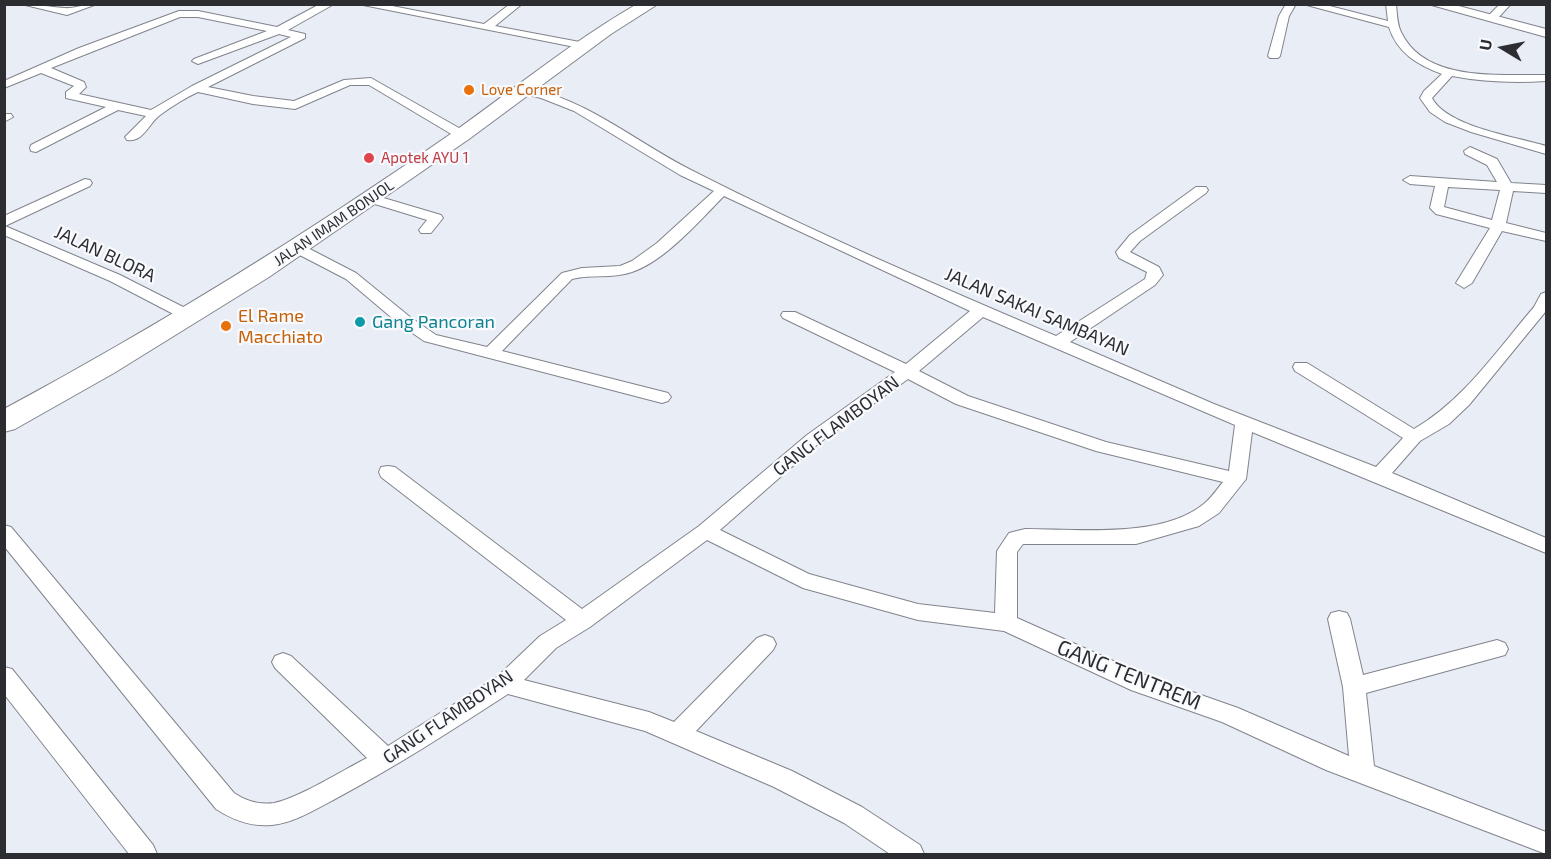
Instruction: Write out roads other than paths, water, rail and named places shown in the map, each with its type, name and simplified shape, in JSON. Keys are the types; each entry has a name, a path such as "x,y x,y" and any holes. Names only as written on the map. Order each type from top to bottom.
{"highway":[{"name":"JALAN IMAM BONJOL","path":"4,422 189,316 297,248 525,91 627,16 650,4"}],"street":[{"path":"26,4 67,12 92,4"},
{"path":"198,14 221,4"},
{"path":"198,61 279,30 329,4"},
{"path":"363,4 585,46"},
{"path":"485,28 517,4"},
{"path":"1274,56 1284,16 1291,4"},
{"path":"1308,4 1392,25"},
{"path":"1391,4 1392,25 1399,41 1407,50 1434,67 1449,73 1475,78 1546,78"},
{"path":"1434,4 1546,33"},
{"path":"1492,18 1506,4"},
{"path":"4,85 174,15 198,14 301,36 196,88 153,114 145,126 131,137"},
{"path":"42,69 80,84 80,87 70,95 153,114"},
{"path":"1449,73 1428,93 1426,98 1438,113 1477,129 1546,150"},
{"path":"196,88 253,100 295,105 348,82 371,81 462,135"},
{"name":"JALAN SAKAI SAMBAYAN","path":"525,91 544,95 578,108 685,172 817,236 981,310 1244,423 1379,476 1546,546"},
{"path":"36,148 118,105"},
{"path":"1464,283 1498,226 1507,187 1492,162 1470,151"},
{"path":"1410,180 1546,189"},
{"path":"4,222 85,183"},
{"path":"1442,183 1437,208 1441,211 1546,237"},
{"path":"490,354 567,276 579,272 625,270 636,266 680,231 723,190"},
{"path":"1059,342 1150,282 1155,275 1154,270 1124,255 1123,252 1135,238 1201,190"},
{"path":"370,198 436,218 426,230"},
{"name":"JALAN BLORA","path":"4,230 115,278 189,316"},
{"path":"297,248 351,276 404,320 430,338 662,397"},
{"path":"1379,476 1414,437 1443,420 1463,401 1540,308 1546,297"},
{"name":"GANG FLAMBOYAN","path":"4,532 225,801 238,810 256,814 274,814 296,807 386,760 505,684 548,642 582,621 706,531 813,439 907,372 981,310"},
{"path":"789,315 962,400 1102,447 1237,479"},
{"path":"1301,367 1414,437"},
{"path":"1006,623 1007,551 1016,538 1025,536 1136,537 1192,521 1212,508 1237,479 1244,423"},
{"path":"388,472 582,621"},
{"name":"GANG TENTREM","path":"706,531 803,580 918,612 1006,623 1139,683 1230,715 1362,772 1546,844"},
{"path":"1339,620 1354,687 1362,772"},
{"path":"677,735 765,644"},
{"path":"1354,687 1497,649"},
{"path":"283,662 386,760"},
{"path":"4,676 138,852"},
{"path":"505,684 649,722 783,779 853,815 899,851"}],"place":[{"name":"Love Corner","path":"469,90"},
{"name":"Apotek AYU 1","path":"369,158"},
{"name":"Gang Pancoran","path":"360,322"},
{"name":"El Rame Macchiato","path":"226,326"}]}
